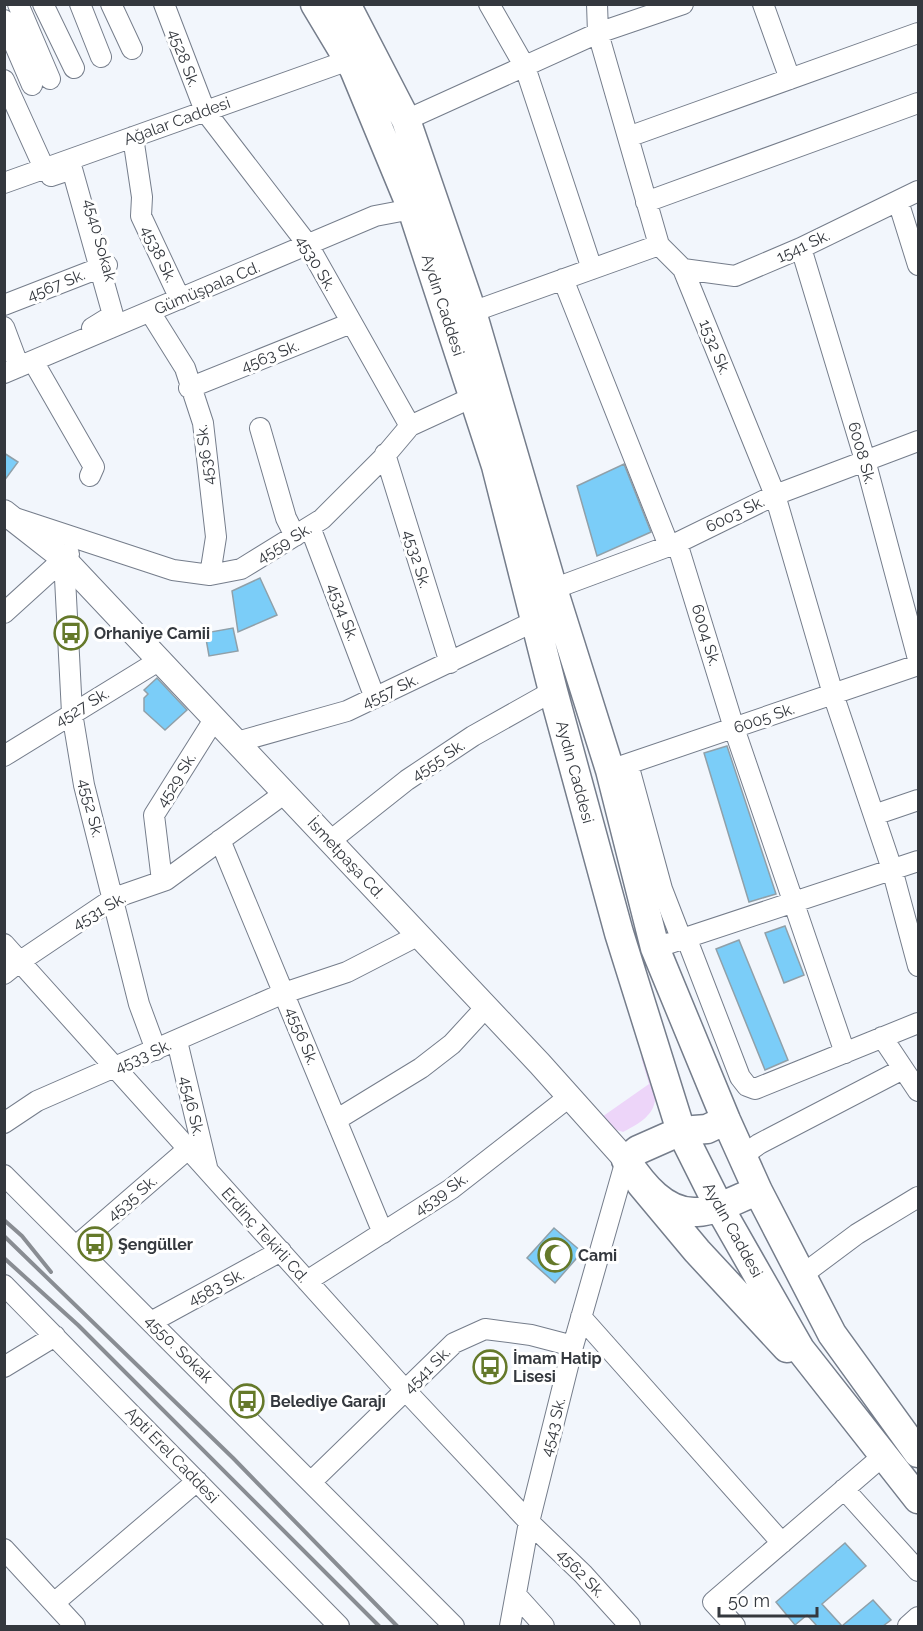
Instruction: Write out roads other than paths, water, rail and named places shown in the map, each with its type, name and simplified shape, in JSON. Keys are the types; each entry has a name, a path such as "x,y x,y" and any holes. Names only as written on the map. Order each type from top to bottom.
{"highway":[{"name":"Aydın Caddesi","path":"315,4 349,60 412,209 496,466 553,691 619,933 681,1131 719,1207 800,1349 918,1499"},
{"name":"Aydın Caddesi","path":"346,4 406,120 472,312 553,589 619,767 674,941 726,1120 758,1191 832,1334 918,1453"},
{"path":"632,1155 654,1132 663,1108 663,1076"},
{"path":"632,1155 681,1131 707,1129 726,1120"},
{"path":"632,1155 641,1184 698,1251 793,1355 828,1384"},
{"path":"641,1184 667,1205 696,1213 719,1207 758,1191"}],"main road":[{"name":"İsmetpaşa Cd.","path":"7,514 64,559 569,1097 632,1155"}],"street":[{"path":"4,21 41,82 18,4"},
{"path":"43,4 74,68"},
{"path":"80,4 101,57"},
{"path":"111,4 132,49"},
{"name":"4528 Sk.","path":"164,4 205,111"},
{"path":"489,4 525,67 592,269"},
{"name":"1532 Sk.","path":"597,4 598,33 659,245 683,269 775,495 833,694 892,869 918,966"},
{"path":"406,120 598,33 683,4"},
{"path":"763,4 789,79"},
{"path":"628,137 918,33"},
{"name":"Ağalar Caddesi","path":"4,183 349,60"},
{"path":"4,80 44,168"},
{"path":"646,202 918,103"},
{"name":"4530 Sk.","path":"205,111 308,245 410,426"},
{"name":"4538 Sk.","path":"133,137 142,197 141,216 180,299"},
{"name":"4540 Sokak","path":"79,156 104,266 122,324"},
{"path":"4,192 72,169 104,266 113,315 99,325 16,366"},
{"name":"1541 Sk.","path":"683,269 735,276 801,248 918,191"},
{"path":"898,201 918,265"},
{"name":"Gümüşpala Cd.","path":"16,366 122,324 375,216 412,209"},
{"path":"472,312 659,245"},
{"name":"6008 Sk.","path":"801,248 865,460 918,658"},
{"name":"4567 Sk.","path":"4,305 104,266"},
{"name":"6004 Sk.","path":"563,279 673,544 792,903 845,1053"},
{"name":"4536 Sk.","path":"150,312 185,368 189,388 203,423 216,537 210,575"},
{"name":"4563 Sk.","path":"189,388 351,323"},
{"path":"4,327 16,366 66,422 92,459 94,466 90,476"},
{"name":"4559 Sk.","path":"7,514 173,570 210,575 241,569 322,519 410,426 470,388"},
{"name":"4534 Sk.","path":"260,428 286,518 302,531 375,698"},
{"name":"6003 Sk.","path":"553,589 673,544 775,495 918,441"},
{"name":"4532 Sk.","path":"385,454 450,663"},
{"path":"4,613 83,539"},
{"name":"4552 Sk.","path":"64,559 72,713 84,785 139,1004 156,1050"},
{"name":"4557 Sk.","path":"237,742 347,711 535,621"},
{"name":"4527 Sk.","path":"4,756 160,660"},
{"name":"6005 Sk.","path":"619,767 918,665"},
{"name":"4555 Sk.","path":"330,841 407,780 473,736 553,691"},
{"name":"4529 Sk.","path":"162,881 154,815 215,718"},
{"name":"4531 Sk.","path":"8,966 114,898 162,881 285,793"},
{"path":"874,815 918,800"},
{"name":"4556 Sk.","path":"220,840 383,1233"},
{"path":"918,861 674,941 740,1077 747,1086 755,1089 918,1023"},
{"name":"4533 Sk.","path":"4,1123 37,1101 116,1069 284,993 347,972 419,935"},
{"name":"Erdinç Tekirli Cd.","path":"4,944 8,966 116,1069 406,1391 529,1522"},
{"path":"336,1120 421,1068 452,1044 486,1007"},
{"path":"882,1037 918,1091"},
{"name":"4546 Sk.","path":"177,1041 207,1170"},
{"path":"742,1156 759,1144 903,1069"},
{"name":"4539 Sk.","path":"307,1281 451,1189 569,1097"},
{"name":"4535 Sk.","path":"76,1246 188,1149"},
{"name":"4543 Sk.","path":"510,1626 529,1522 573,1346 632,1155"},
{"name":"4550. Sokak","path":"4,1175 454,1626"},
{"path":"802,1275 857,1234 918,1197"},
{"name":"4583 Sk.","path":"151,1322 280,1251"},
{"name":"Apti Erel Caddesi","path":"4,1285 339,1626"},
{"path":"581,1317 782,1543"},
{"name":"4541 Sk.","path":"311,1482 454,1343 485,1329 531,1335 573,1346"},
{"path":"4,1366 55,1336"},
{"path":"735,1626 713,1602 884,1455"},
{"path":"54,1603 197,1481"},
{"path":"844,1490 918,1571"},
{"name":"4562 Sk.","path":"529,1522 583,1574 630,1626"},
{"path":"4,1549 75,1626"},
{"path":"517,1596 544,1626"},
{"path":"908,1626 918,1617"}],"railway":[{"path":"4,1220 22,1236 51,1272"},
{"path":"4,1236 233,1458 397,1626"},
{"path":"4,1258 78,1325 379,1626"}],"place":[{"name":"Orhaniye Camii","path":"71,633"},
{"name":"Şengüller","path":"95,1244"},
{"name":"Cami","path":"555,1255"},
{"name":"İmam Hatip Lisesi","path":"490,1367"},
{"name":"Belediye Garajı","path":"247,1401"}]}
